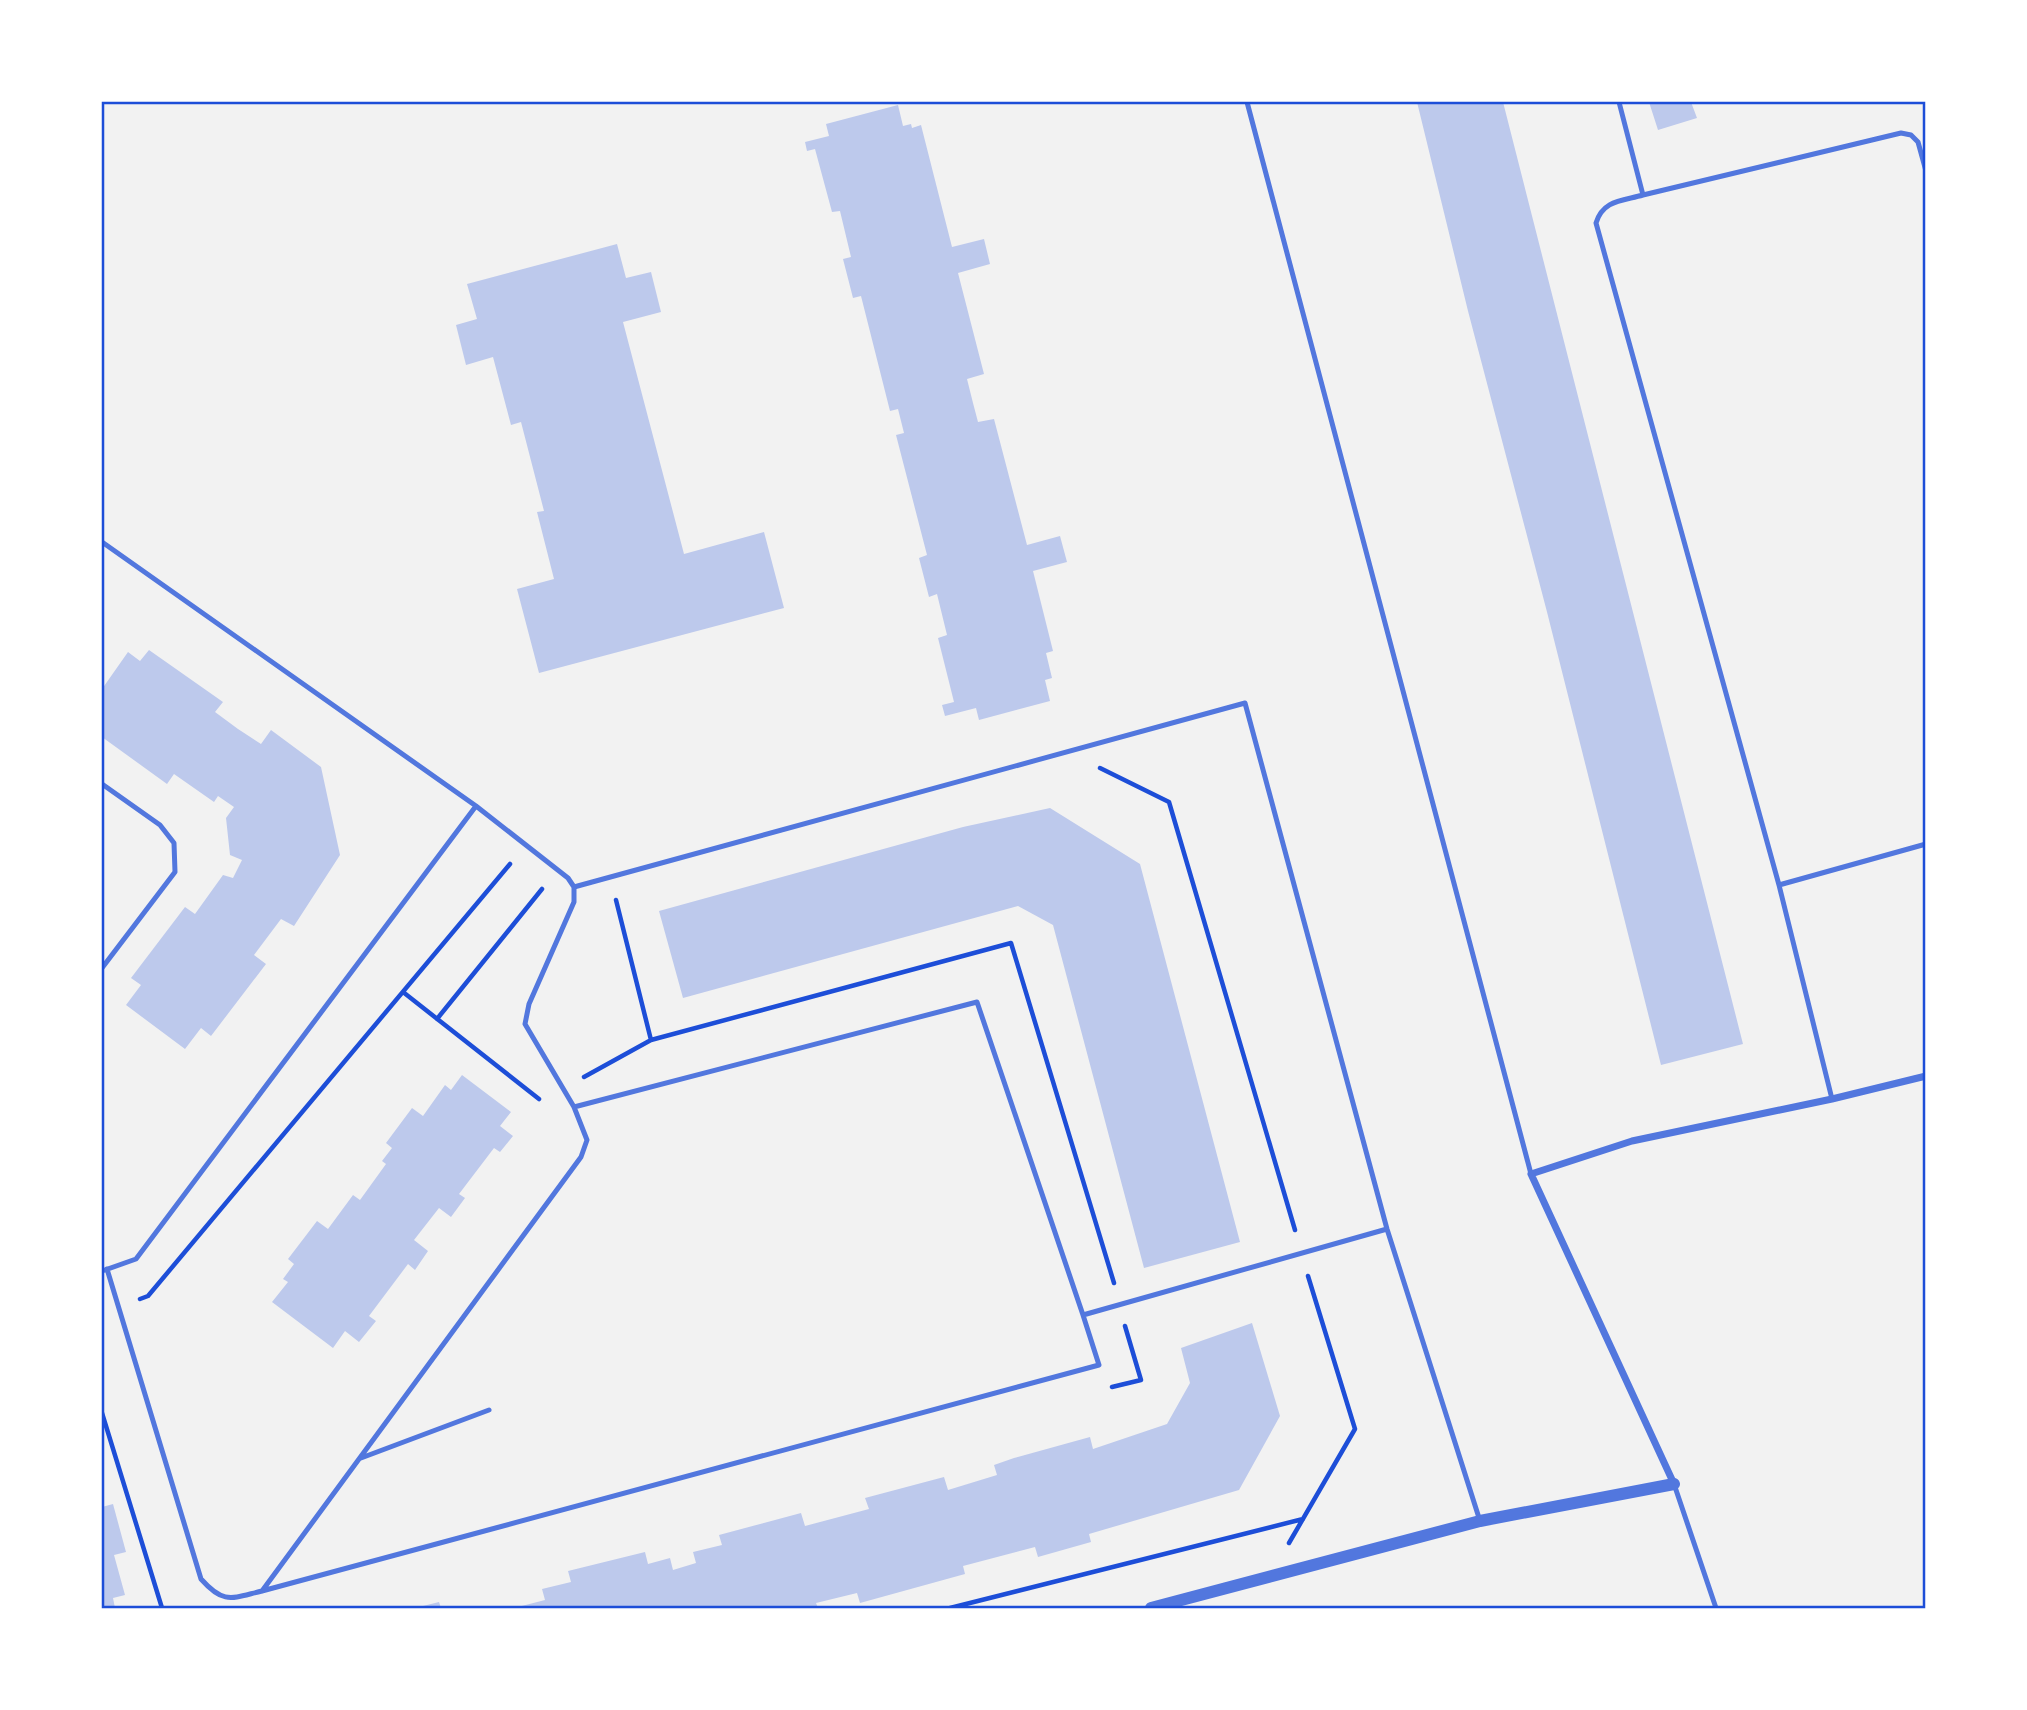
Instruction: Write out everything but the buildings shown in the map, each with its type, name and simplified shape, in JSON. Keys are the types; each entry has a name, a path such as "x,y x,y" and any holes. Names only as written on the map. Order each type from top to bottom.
{"street":[{"path":"1151,1608 1480,1521 1674,1484 1531,1174 1632,1141 1832,1099 1926,1076"}],"lane":[{"path":"1247,102 1531,1174"},
{"path":"1619,102 1643,195"},
{"path":"1832,1099 1779,885 1596,223 1599,212 1606,205 1901,133 1911,135 1917,142 1926,171"},
{"path":"102,542 476,806 569,878 574,887 575,902 529,1003 525,1024 574,1107 587,1140 581,1157 262,1591"},
{"path":"574,887 1245,703 1388,1228 1480,1521"},
{"path":"102,784 160,825 174,844 175,872 102,968"},
{"path":"476,806 136,1259 104,1270 118,1305 201,1579 213,1591 228,1599 262,1591 1099,1366 977,1002 574,1107"},
{"path":"1779,885 1926,844"},
{"path":"1083,1315 1388,1228"},
{"path":"360,1459 489,1410"},
{"path":"1674,1484 1716,1608"}],"path":[{"path":"1065,752 1169,802 1355,1429 1269,1577"},
{"path":"118,1305 148,1296 526,845"},
{"path":"610,877 651,1040 1011,943 1115,1288"},
{"path":"437,1019 546,884"},
{"path":"102,1413 162,1608"},
{"path":"950,1608 1304,1519"}]}
